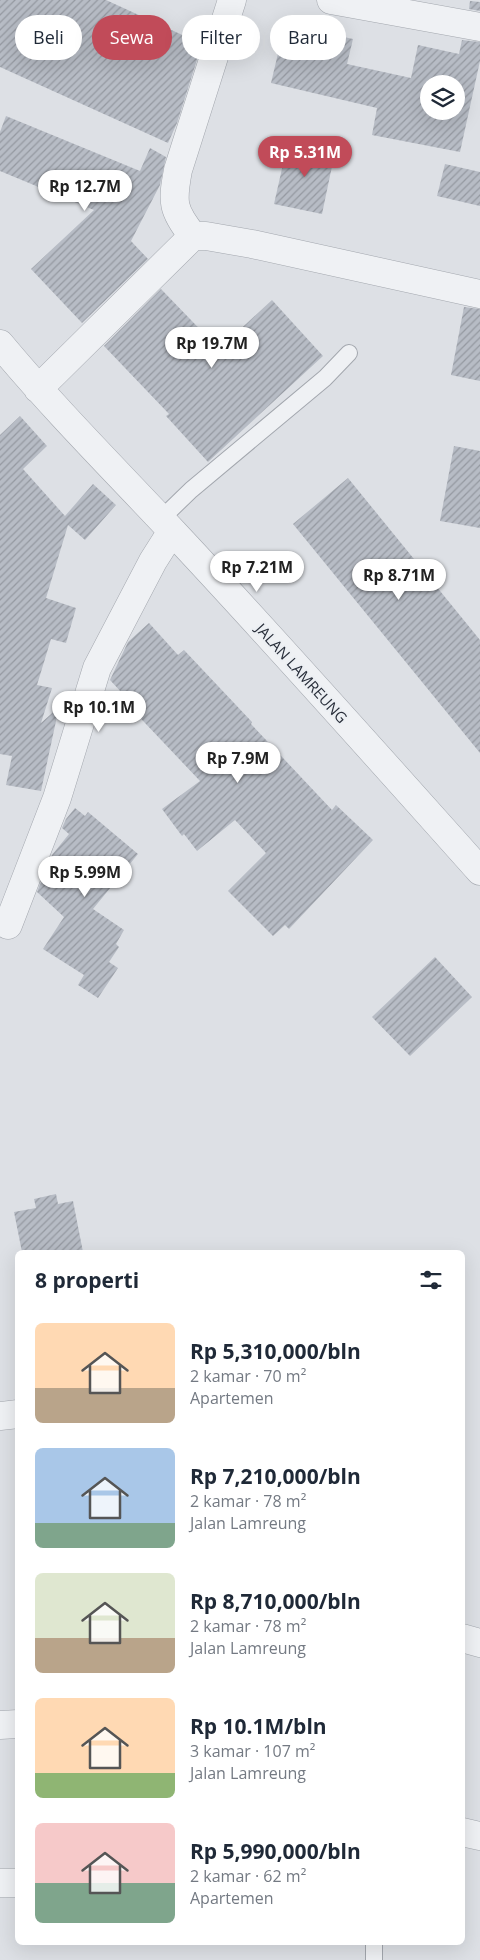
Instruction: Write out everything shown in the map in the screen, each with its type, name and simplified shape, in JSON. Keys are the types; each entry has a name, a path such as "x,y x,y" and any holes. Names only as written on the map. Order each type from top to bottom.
{"street":[{"path":"193,236 181,221 175,209 174,191 178,170 232,0"},
{"path":"331,0 480,27"},
{"path":"38,390 193,236 206,236 252,244 480,294"},
{"name":"JALAN LAMREUNG","path":"0,344 38,390 325,698 480,871"},
{"path":"8,925 57,798 97,668 153,561 166,526"},
{"path":"0,1416 15,1414"},
{"path":"465,1639 480,1644"},
{"path":"0,1725 15,1724"},
{"path":"465,1833 480,1836"},
{"path":"0,1883 15,1883"}],"lane":[{"path":"166,526 191,490 324,378 349,353"},
{"path":"374,1945 374,1960"}],"building":[{"path":"0,0 106,0 139,15 92,15 92,60 172,60 172,30 182,35 182,60 197,60 177,123 168,143 0,67"},
{"path":"470,1 480,2 480,11 469,9"},
{"path":"346,37 353,39 347,64 411,78 418,45 459,54 462,40 480,42 480,61 460,152 372,135 377,108 271,83 276,60 346,60"},
{"path":"6,116 140,171 150,148 166,157 160,185 131,241 148,259 82,323 31,269 94,210 0,171 0,132"},
{"path":"288,142 335,152 322,214 274,204"},
{"path":"445,164 480,172 480,206 437,196"},
{"path":"161,289 219,349 272,300 323,356 208,462 166,416 169,414 104,346"},
{"path":"464,307 480,309 480,381 451,375"},
{"path":"20,416 47,446 23,469 65,516 93,484 116,505 85,540 68,525 46,598 76,608 66,643 51,639 37,685 52,688 41,723 59,707 41,791 6,785 12,756 0,754 0,435"},
{"path":"454,446 480,451 480,528 440,521"},
{"path":"348,478 480,640 480,753 293,524"},
{"path":"149,623 178,655 184,650 332,810 336,805 373,840 289,929 285,925 273,936 228,891 266,853 235,820 197,851 184,834 182,836 162,809 200,781 127,704 134,706 110,680 128,642"},
{"path":"75,808 85,816 88,812 138,854 93,909 124,930 116,944 119,947 109,962 118,968 98,998 78,985 84,975 43,949 64,917 37,892 40,884 49,875 44,874 52,855 69,834 62,828 66,819"},
{"path":"435,957 472,997 410,1056 372,1017"},
{"path":"56,1194 58,1204 73,1201 83,1250 22,1250 14,1212 36,1208 34,1199"}]}
